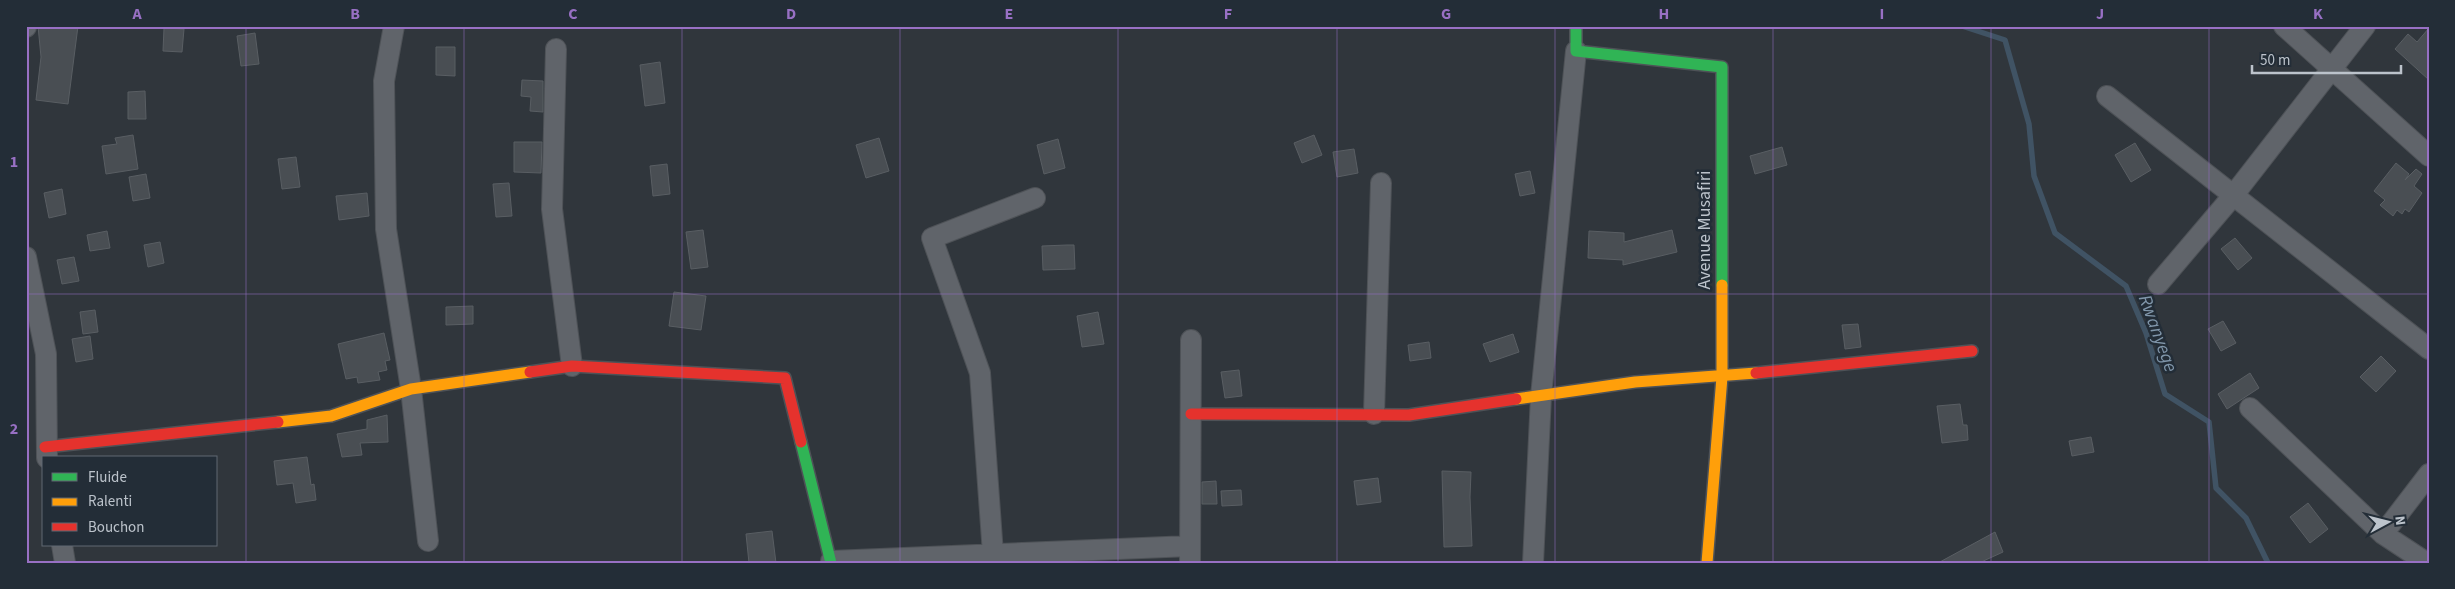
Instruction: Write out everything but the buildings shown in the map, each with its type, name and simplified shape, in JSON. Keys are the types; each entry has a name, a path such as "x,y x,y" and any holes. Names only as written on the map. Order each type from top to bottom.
{"street":[{"path":"394,26 384,81 386,229 411,389 428,541"},
{"path":"1533,563 1541,396 1576,51 1576,26"},
{"path":"2284,26 2429,156"},
{"path":"2158,284 2232,196 2364,26"},
{"path":"556,49 552,209 572,366"},
{"name":"Avenue Musafiri","path":"1576,51 1722,67 1722,377 1707,563"},
{"path":"2107,96 2429,349"},
{"path":"1374,414 1381,183"},
{"path":"993,554 980,374 932,238 1035,198"},
{"path":"26,257 46,354 46,453 331,416 411,389 572,366 784,378 831,562 993,554 1190,554 1191,340"},
{"path":"1191,414 1409,414 1635,382 1722,377 1972,351"},
{"path":"2250,408 2383,534 2427,563"},
{"path":"2383,534 2429,474"},
{"path":"62,546 65,563"}],"waterway":[{"name":"Rwanyege","path":"1962,26 2005,40 2029,124 2034,176 2055,233 2126,286 2146,333 2165,394 2209,422 2216,488 2246,518 2268,563"}],"traffic: fast":[{"path":"1576,26 1576,51 1722,67 1722,285"},
{"path":"801,442 831,563"}],"traffic: slow":[{"path":"1707,563 1722,377 1722,285"},
{"path":"278,422 331,416 411,389 530,372"},
{"path":"1516,399 1635,382 1756,373"}],"traffic: jam":[{"path":"1756,373 1972,351"},
{"path":"530,372 572,366 785,378 801,442"},
{"path":"1191,414 1409,415 1516,399"},
{"path":"45,447 278,422"}]}
